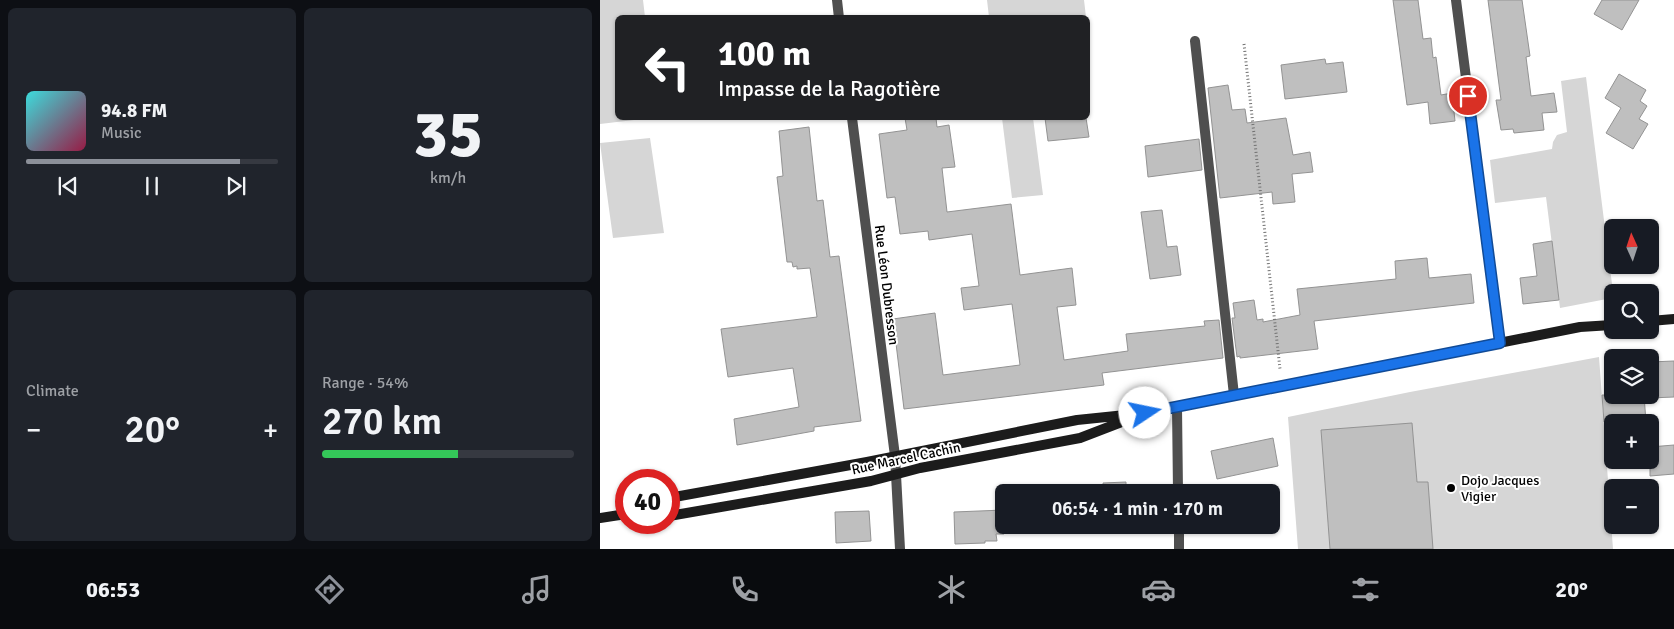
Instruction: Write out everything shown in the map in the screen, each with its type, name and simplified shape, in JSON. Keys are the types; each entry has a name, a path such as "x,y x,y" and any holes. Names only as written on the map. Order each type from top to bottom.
{"street":[{"path":"837,0 839,15"},
{"path":"1456,0 1500,343"},
{"path":"1195,41 1234,395"},
{"name":"Rue Léon Dubresson","path":"852,120 895,456 900,549"},
{"path":"1659,320 1674,319"},
{"name":"Rue Marcel Cachin","path":"680,496 1077,420 1145,413 1580,327 1604,325"},
{"path":"1177,407 1178,484"},
{"name":"Rue Marcel Cachin","path":"680,514 896,476 920,468 1080,438 1145,413"},
{"path":"600,518 615,516"},
{"path":"1178,534 1179,549"}],"path":[{"path":"1244,44 1282,386"}],"shaded area":[{"path":"600,0 643,0 645,15 615,15 615,120 634,120 600,124"},
{"path":"987,0 1084,0 1086,15 989,15"},
{"path":"1586,77 1604,220 1604,274 1611,274 1612,284 1604,284 1604,300 1560,308 1546,197 1495,203 1490,160 1552,149 1557,135 1567,132 1561,81"},
{"path":"1002,120 1033,120 1043,195 1012,198"},
{"path":"650,138 664,233 613,238 600,143"},
{"name":"Dojo Jacques Vigier","path":"1599,357 1604,426 1604,469 1607,469 1608,479 1604,479 1604,534 1612,534 1613,549 1298,549 1288,417"}],"building":[{"path":"1393,0 1418,0 1423,39 1431,38 1433,58 1436,57 1441,95 1452,93 1455,121 1430,124 1428,102 1407,105"},
{"path":"1488,0 1522,0 1530,56 1526,57 1531,96 1554,93 1557,112 1542,113 1544,130 1514,133 1513,129 1501,130 1496,100 1501,100"},
{"path":"1602,0 1639,0 1622,30 1594,14"},
{"path":"1325,59 1326,64 1343,62 1347,92 1285,99 1281,65"},
{"path":"1619,74 1646,90 1640,101 1647,106 1639,119 1648,124 1633,149 1606,133 1621,108 1605,98"},
{"path":"1228,85 1232,110 1245,109 1247,123 1286,118 1293,155 1310,152 1313,172 1292,174 1295,202 1273,204 1272,192 1220,198 1208,88"},
{"path":"905,120 936,120 937,127 949,125 955,167 942,168 947,212 1011,204 1020,275 1072,268 1076,305 1057,307 1064,360 1128,351 1126,334 1205,326 1204,321 1219,320 1223,358 1102,373 1104,385 904,409 893,319 935,313 943,375 1020,365 1012,304 964,310 961,288 979,286 972,234 929,240 928,231 900,234 895,197 887,198 879,134 907,130"},
{"path":"1045,120 1086,120 1089,137 1048,141"},
{"path":"809,127 817,201 823,200 830,257 839,256 861,421 814,427 814,431 737,445 734,419 799,407 793,368 728,377 721,329 817,317 810,268 797,269 797,266 793,267 792,262 787,262 777,177 783,176 779,131"},
{"path":"1199,139 1202,170 1148,177 1145,146"},
{"path":"1162,210 1167,247 1177,246 1181,275 1150,279 1141,212"},
{"path":"1552,241 1559,300 1523,304 1520,278 1537,276 1533,244"},
{"path":"1427,258 1429,278 1471,274 1474,303 1314,321 1318,349 1237,357 1232,318 1235,318 1233,303 1254,300 1257,320 1263,319 1263,322 1300,315 1297,289 1396,279 1395,261"},
{"path":"1674,361 1674,397 1659,398 1659,362"},
{"path":"1602,395 1604,395 1604,404 1645,404 1645,414 1604,414 1604,422"},
{"path":"1412,423 1417,482 1428,482 1433,549 1330,549 1321,430"},
{"path":"1273,438 1278,466 1217,479 1211,451"},
{"path":"1674,445 1674,474 1650,476 1650,469 1659,469 1659,446"},
{"path":"1126,482 1126,484 1103,484"},
{"path":"995,510 995,534 997,541 955,544 954,512"},
{"path":"869,511 871,541 836,543 835,512"}],"place":[{"name":"Dojo Jacques Vigier","path":"1451,488"}],"route":[{"path":"1145,413 1500,343 1468,96"}]}
